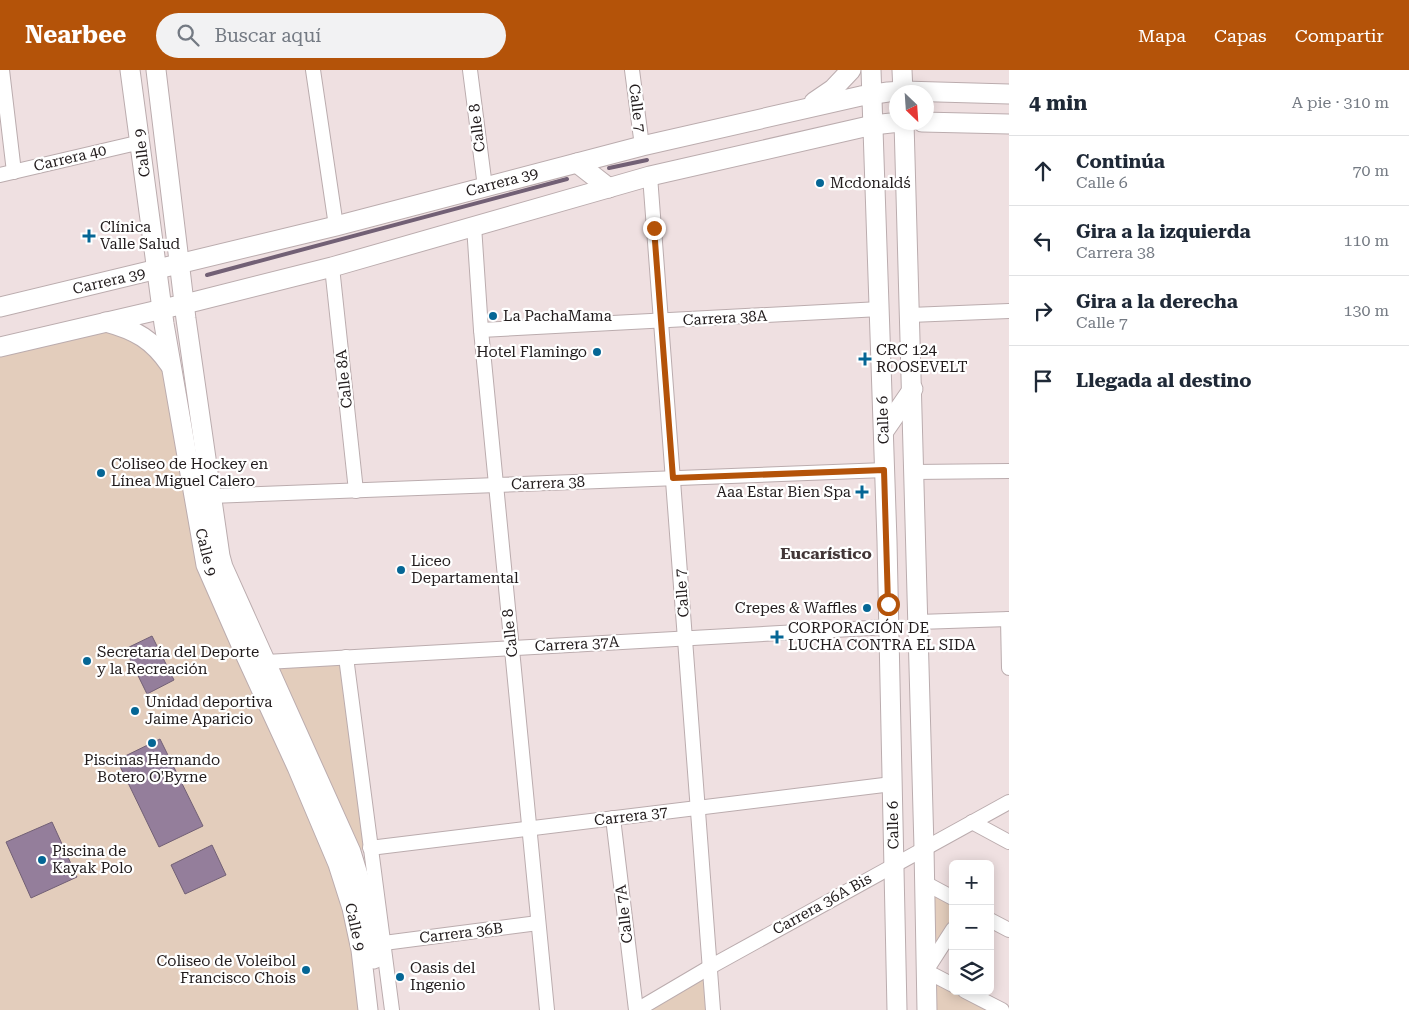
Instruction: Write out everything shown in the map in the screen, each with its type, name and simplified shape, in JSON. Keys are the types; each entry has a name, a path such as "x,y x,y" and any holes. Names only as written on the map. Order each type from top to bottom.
{"main road":[{"name":"Calle 9","path":"130,70 162,309 203,553 208,571 314,805 338,864 352,908 368,1010"},
{"name":"Calle 9","path":"156,70 184,304 223,567 351,852 360,878 373,949 380,1010"},
{"path":"792,111 814,102 833,89 851,70"},
{"name":"Calle 6","path":"871,70 884,431 897,1010"},
{"path":"902,70 903,85"},
{"name":"Carrera 39","path":"0,307 336,226 642,146 792,111 872,94 889,93"},
{"name":"Carrera 39","path":"934,93 1009,94"},
{"path":"934,122 1009,124"},
{"path":"0,347 332,267 650,176 873,125 889,123"},
{"name":"Calle 6","path":"904,130 913,472 918,582 927,1010"},
{"path":"577,163 609,188"},
{"path":"105,321 126,327 145,337 161,352 173,369"},
{"path":"884,431 912,389"},
{"path":"887,541 918,582"},
{"path":"314,805 321,786"}],"street":[{"path":"2,70 14,172"},
{"path":"313,70 336,226"},
{"name":"Calle 8","path":"470,70 485,187"},
{"name":"Calle 7","path":"632,70 642,146"},
{"name":"Carrera 40","path":"0,175 141,142"},
{"name":"Calle 7","path":"650,176 713,1010"},
{"name":"Calle 8","path":"474,226 481,330 547,1010"},
{"name":"Calle 8A","path":"332,267 356,491"},
{"name":"Carrera 38A","path":"481,330 880,309"},
{"path":"910,316 1009,310"},
{"name":"Carrera 38","path":"211,496 884,470"},
{"path":"913,472 1009,470"},
{"path":"918,622 1008,619 1009,668"},
{"name":"Carrera 37A","path":"266,662 888,627"},
{"name":"Calle 9","path":"346,657 392,1010"},
{"name":"Carrera 37","path":"370,848 892,784"},
{"name":"Carrera 36A Bis","path":"636,1010 710,967 1009,802"},
{"name":"Calle 7A","path":"613,818 636,1010"},
{"path":"972,822 1009,842"},
{"path":"925,883 949,896"},
{"path":"994,922 1009,930"},
{"name":"Carrera 36B","path":"384,943 538,923"},
{"path":"949,935 926,971 949,983"},
{"path":"973,995 1002,1010"}],"shaded area":[{"name":"Unidad deportiva Jaime Aparicio","path":"105,321 161,351 188,462 330,844 368,1010 0,1010 0,347"},
{"path":"152,636 174,680 147,694 125,649"},
{"path":"346,657 370,848 351,852 266,662"},
{"path":"160,739 203,826 159,847 117,760"},
{"name":"Piscina de Kayak Polo","path":"52,822 77,877 31,898 6,842"},
{"path":"212,845 226,875 185,894 171,865"},
{"path":"933,889 949,899 949,930 934,952"},
{"path":"710,967 713,1010 648,1010"},
{"path":"936,984 949,990 949,995 961,995 996,1010 937,1010"}],"waterway":[{"path":"609,168 647,160"},
{"path":"207,275 567,179"}],"place":[{"name":"Mcdonald´s","path":"820,183"},
{"name":"Clínica Valle Salud","path":"89,236"},
{"name":"La PachaMama","path":"493,316"},
{"name":"Hotel Flamingo","path":"597,352"},
{"name":"CRC 124 ROOSEVELT","path":"865,359"},
{"name":"Coliseo de Hockey en Línea Miguel Calero","path":"101,473"},
{"name":"Aaa Estar Bien Spa","path":"862,492"},
{"name":"Liceo Departamental","path":"401,570"},
{"name":"Crepes & Waffles","path":"867,608"},
{"name":"CORPORACIÓN DE LUCHA CONTRA EL SIDA","path":"777,637"},
{"name":"Secretaría del Deporte y la Recreación","path":"87,661"},
{"name":"Unidad deportiva Jaime Aparicio","path":"135,711"},
{"name":"Piscinas Hernando Botero O'Byrne","path":"152,743"},
{"name":"Piscina de Kayak Polo","path":"42,860"},
{"name":"Coliseo de Voleibol Francisco Chois","path":"306,970"},
{"name":"Oasis del Ingenio","path":"400,977"}],"district":[{"name":"Eucarístico","path":"826,553"}],"route":[{"path":"654,228 673,478 884,470 888,604"}]}
